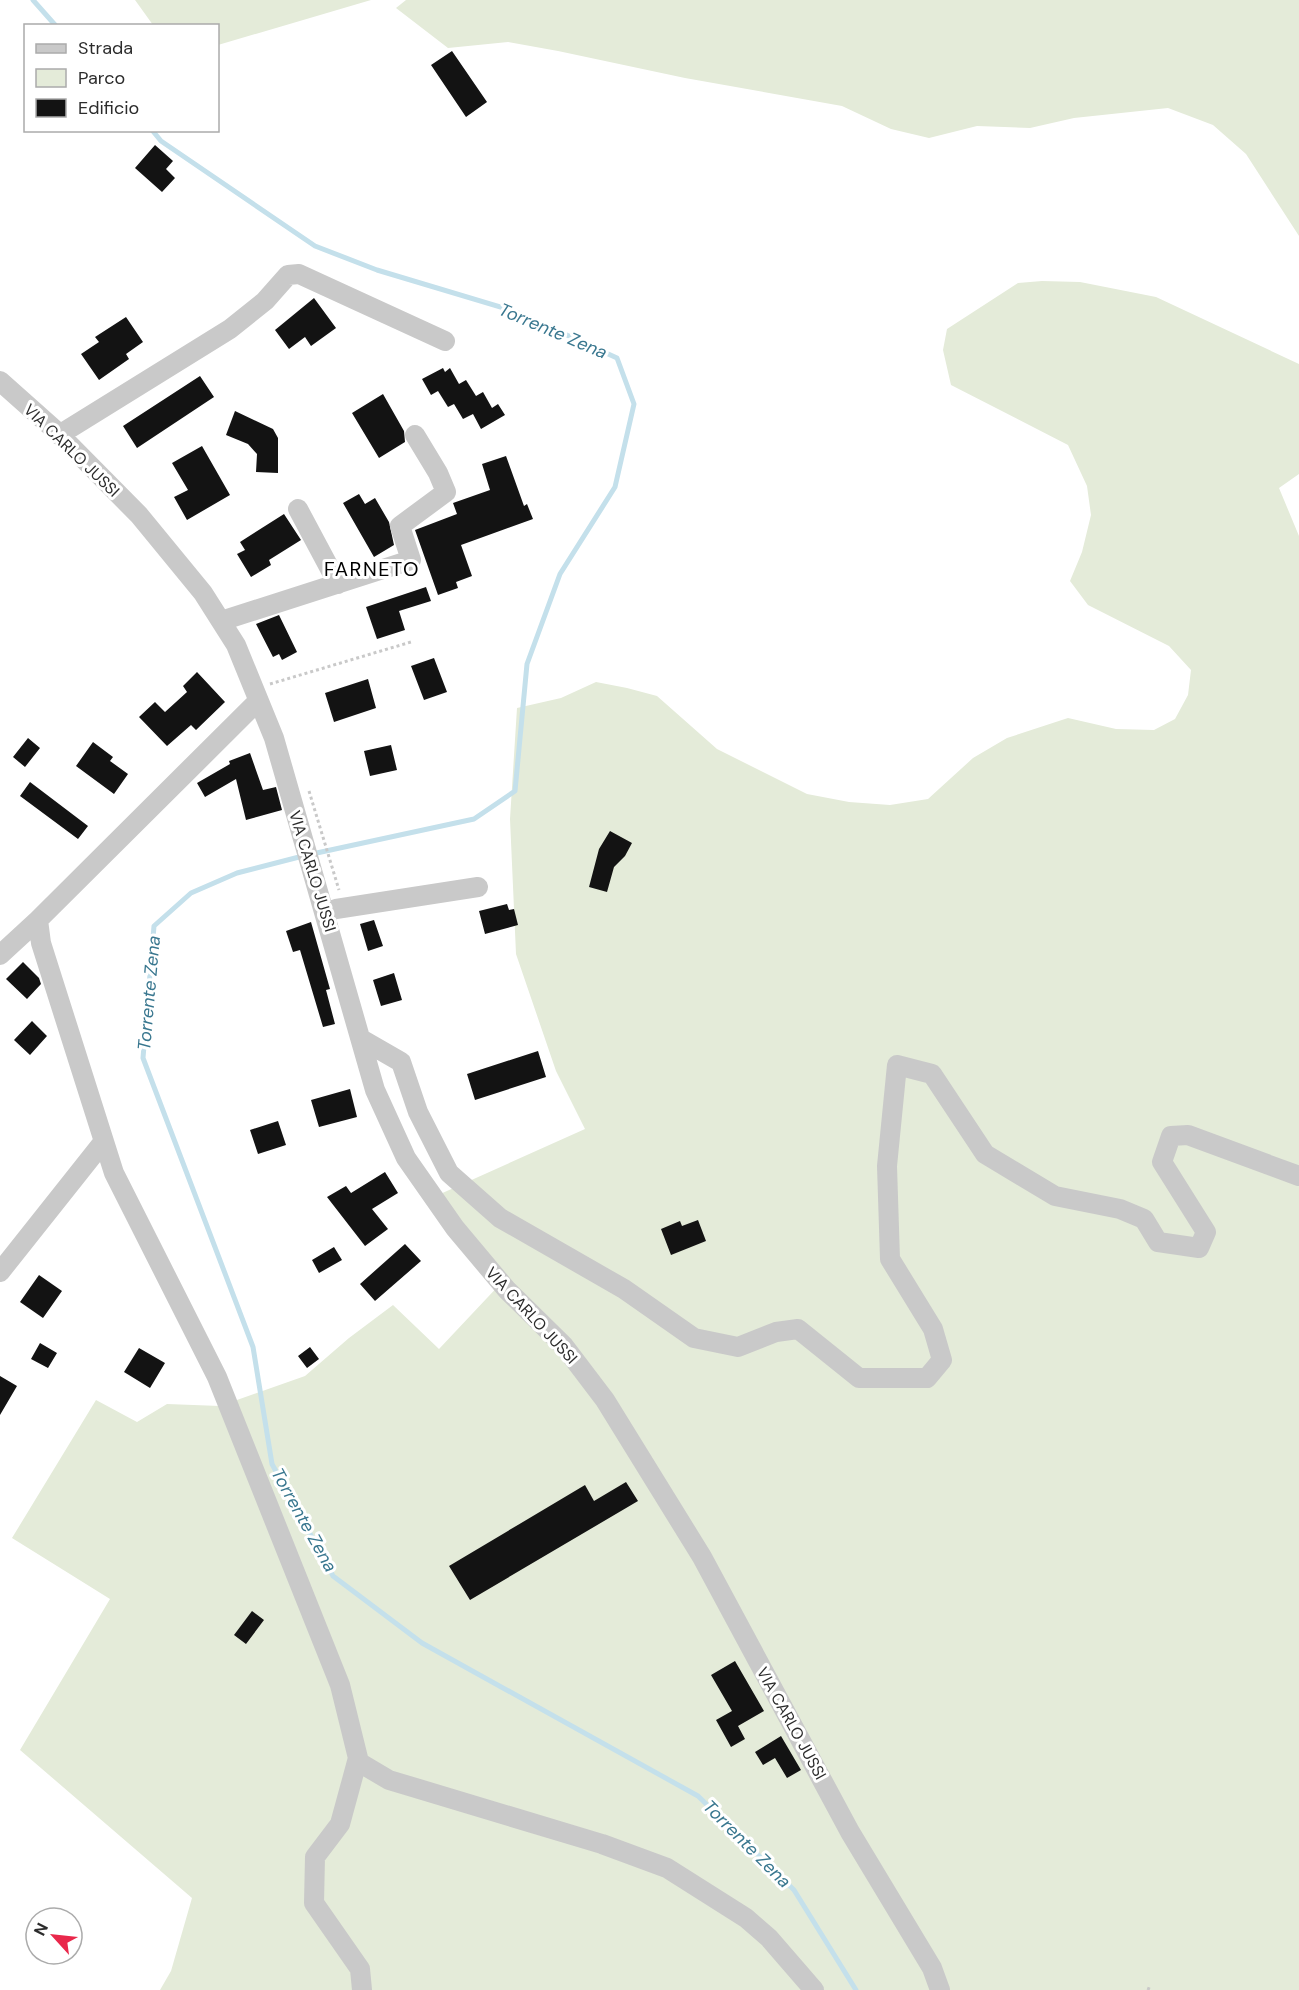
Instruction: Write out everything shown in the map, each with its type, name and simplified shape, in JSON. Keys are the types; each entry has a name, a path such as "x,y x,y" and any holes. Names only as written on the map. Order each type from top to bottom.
{"street":[{"path":"59,435 230,329 266,301 288,275 299,274 445,341"},
{"name":"VIA CARLO JUSSI","path":"0,381 59,435 139,515 203,593 236,645 263,693 297,816 331,897 361,1039 375,1090 406,1158 455,1228 507,1290 564,1346 605,1400 702,1557 850,1832 932,1968 940,1990"},
{"path":"220,621 411,560 400,526 446,492 438,473 415,435"},
{"path":"298,509 338,584"},
{"path":"0,955 38,920 263,693"},
{"path":"331,897 478,887"},
{"path":"38,920 41,943 114,1173 221,1388 340,1685 357,1761 340,1824 315,1857 314,1903 360,1969 362,1990"},
{"path":"361,1039 400,1062 418,1112 449,1173 500,1218 624,1289 694,1338 738,1347 776,1332 798,1329 859,1378 927,1378 942,1360 933,1329 890,1259 887,1166 897,1065 932,1074 985,1154 1055,1196 1120,1209 1144,1219 1158,1242 1199,1248 1206,1232 1162,1162 1171,1136 1188,1135 1299,1176"},
{"path":"0,1272 104,1141"},
{"path":"357,1761 389,1780 602,1844 667,1868 746,1918 769,1938 814,1990"}],"path":[{"path":"263,693 411,642"},
{"path":"317,813 331,897"},
{"path":"1148,1990 1150,1985"}],"green space":[{"path":"135,0 371,0 219,45 219,24 152,24"},
{"path":"406,0 1299,0 1299,236 1246,154 1213,125 1168,108 1074,118 1030,128 977,126 929,138 891,129 842,106 685,78 558,51 508,42 448,48 396,8"},
{"path":"1080,282 1156,297 1299,364 1299,474 1279,488 1299,536 1299,1990 160,1990 171,1971 192,1898 20,1750 110,1599 12,1538 96,1400 137,1422 167,1404 220,1406 305,1376 349,1338 393,1305 439,1349 503,1281 438,1195 585,1129 556,1071 516,954 510,819 517,708 561,698 596,682 627,688 657,696 717,749 807,794 849,802 890,805 928,799 973,758 1007,738 1068,718 1116,729 1154,730 1175,719 1188,695 1191,670 1169,646 1088,605 1070,581 1082,552 1091,515 1087,486 1068,445 951,385 943,350 947,329 1018,283"}],"building":[{"path":"452,51 487,102 466,117 431,65"},
{"path":"155,145 173,161 166,169 175,178 162,192 135,168"},
{"path":"314,298 336,328 311,346 305,337 289,349 275,330"},
{"path":"126,317 143,342 126,354 129,359 99,380 81,354 99,342 95,337"},
{"path":"443,368 445,372 450,368 459,384 466,380 476,396 483,392 492,408 498,404 505,415 481,429 473,414 463,419 454,404 448,407 438,391 431,395 422,379"},
{"path":"200,376 214,397 137,448 123,426"},
{"path":"383,394 404,431 405,442 379,458 352,413"},
{"path":"235,411 273,429 278,438 278,473 256,472 257,454 248,444 226,435"},
{"path":"202,446 230,495 187,520 174,497 188,490 172,463"},
{"path":"506,456 524,506 527,504 533,519 461,545 472,576 456,582 458,588 438,595 415,530 457,514 453,503 490,490 482,464"},
{"path":"359,494 365,504 375,498 389,522 394,545 374,557 343,503"},
{"path":"284,514 301,540 269,560 271,565 251,577 237,554 245,550 240,542"},
{"path":"426,587 431,601 399,611 405,630 377,639 366,607"},
{"path":"279,615 297,652 282,660 279,654 273,657 256,624"},
{"path":"434,658 447,692 424,700 411,666"},
{"path":"197,672 225,702 196,730 191,725 167,746 139,717 155,702 165,712 187,692 183,686"},
{"path":"368,679 376,708 334,722 325,693"},
{"path":"28,738 40,748 25,767 13,757"},
{"path":"93,742 113,757 110,761 128,774 114,794 76,766"},
{"path":"391,745 397,770 370,776 364,751"},
{"path":"250,753 263,790 276,787 282,810 246,820 236,779 205,797 197,783 230,764 229,761"},
{"path":"30,782 88,826 78,839 20,796"},
{"path":"610,831 632,843 625,856 614,867 607,892 589,887 599,849"},
{"path":"507,904 509,910 514,909 518,925 485,934 479,911"},
{"path":"374,920 383,946 368,951 360,924"},
{"path":"311,922 330,989 326,990 335,1024 323,1027 300,950 293,952 286,931"},
{"path":"23,962 39,978 41,984 27,999 6,979"},
{"path":"394,973 402,1000 381,1006 373,980"},
{"path":"32,1021 47,1036 30,1055 14,1040"},
{"path":"538,1051 546,1077 475,1100 467,1074"},
{"path":"350,1089 357,1117 319,1127 311,1100"},
{"path":"278,1121 286,1145 258,1154 250,1130"},
{"path":"385,1172 398,1193 372,1209 388,1229 365,1246 327,1197 346,1186 351,1193"},
{"path":"698,1220 706,1241 671,1255 661,1229 680,1221 682,1226"},
{"path":"405,1244 421,1261 375,1301 360,1284"},
{"path":"334,1247 342,1260 319,1273 312,1260"},
{"path":"39,1275 62,1291 43,1318 20,1302"},
{"path":"40,1343 57,1353 48,1368 31,1359"},
{"path":"310,1347 319,1359 307,1368 298,1356"},
{"path":"139,1348 165,1363 150,1388 124,1372"},
{"path":"0,1376 17,1386 0,1415"},
{"path":"626,1482 638,1501 470,1600 449,1566 585,1485 594,1501"},
{"path":"252,1611 264,1620 246,1644 234,1635"},
{"path":"735,1661 764,1711 738,1726 745,1739 731,1747 716,1720 732,1711 711,1675"},
{"path":"781,1736 801,1770 787,1778 775,1758 763,1765 755,1752"}],"waterway":[{"name":"Torrente Zena","path":"33,0 54,24"},
{"name":"Torrente Zena","path":"154,132 161,141 315,246 377,270 514,311 617,358 634,404 615,487 560,574 527,664 515,791 474,819 312,854"},
{"name":"Torrente Zena","path":"303,856 237,873 191,893 154,926 143,1058 253,1347 272,1464 333,1576 422,1643 698,1796 794,1890 856,1990"}],"district":[{"name":"FARNETO","path":"372,569"}]}
